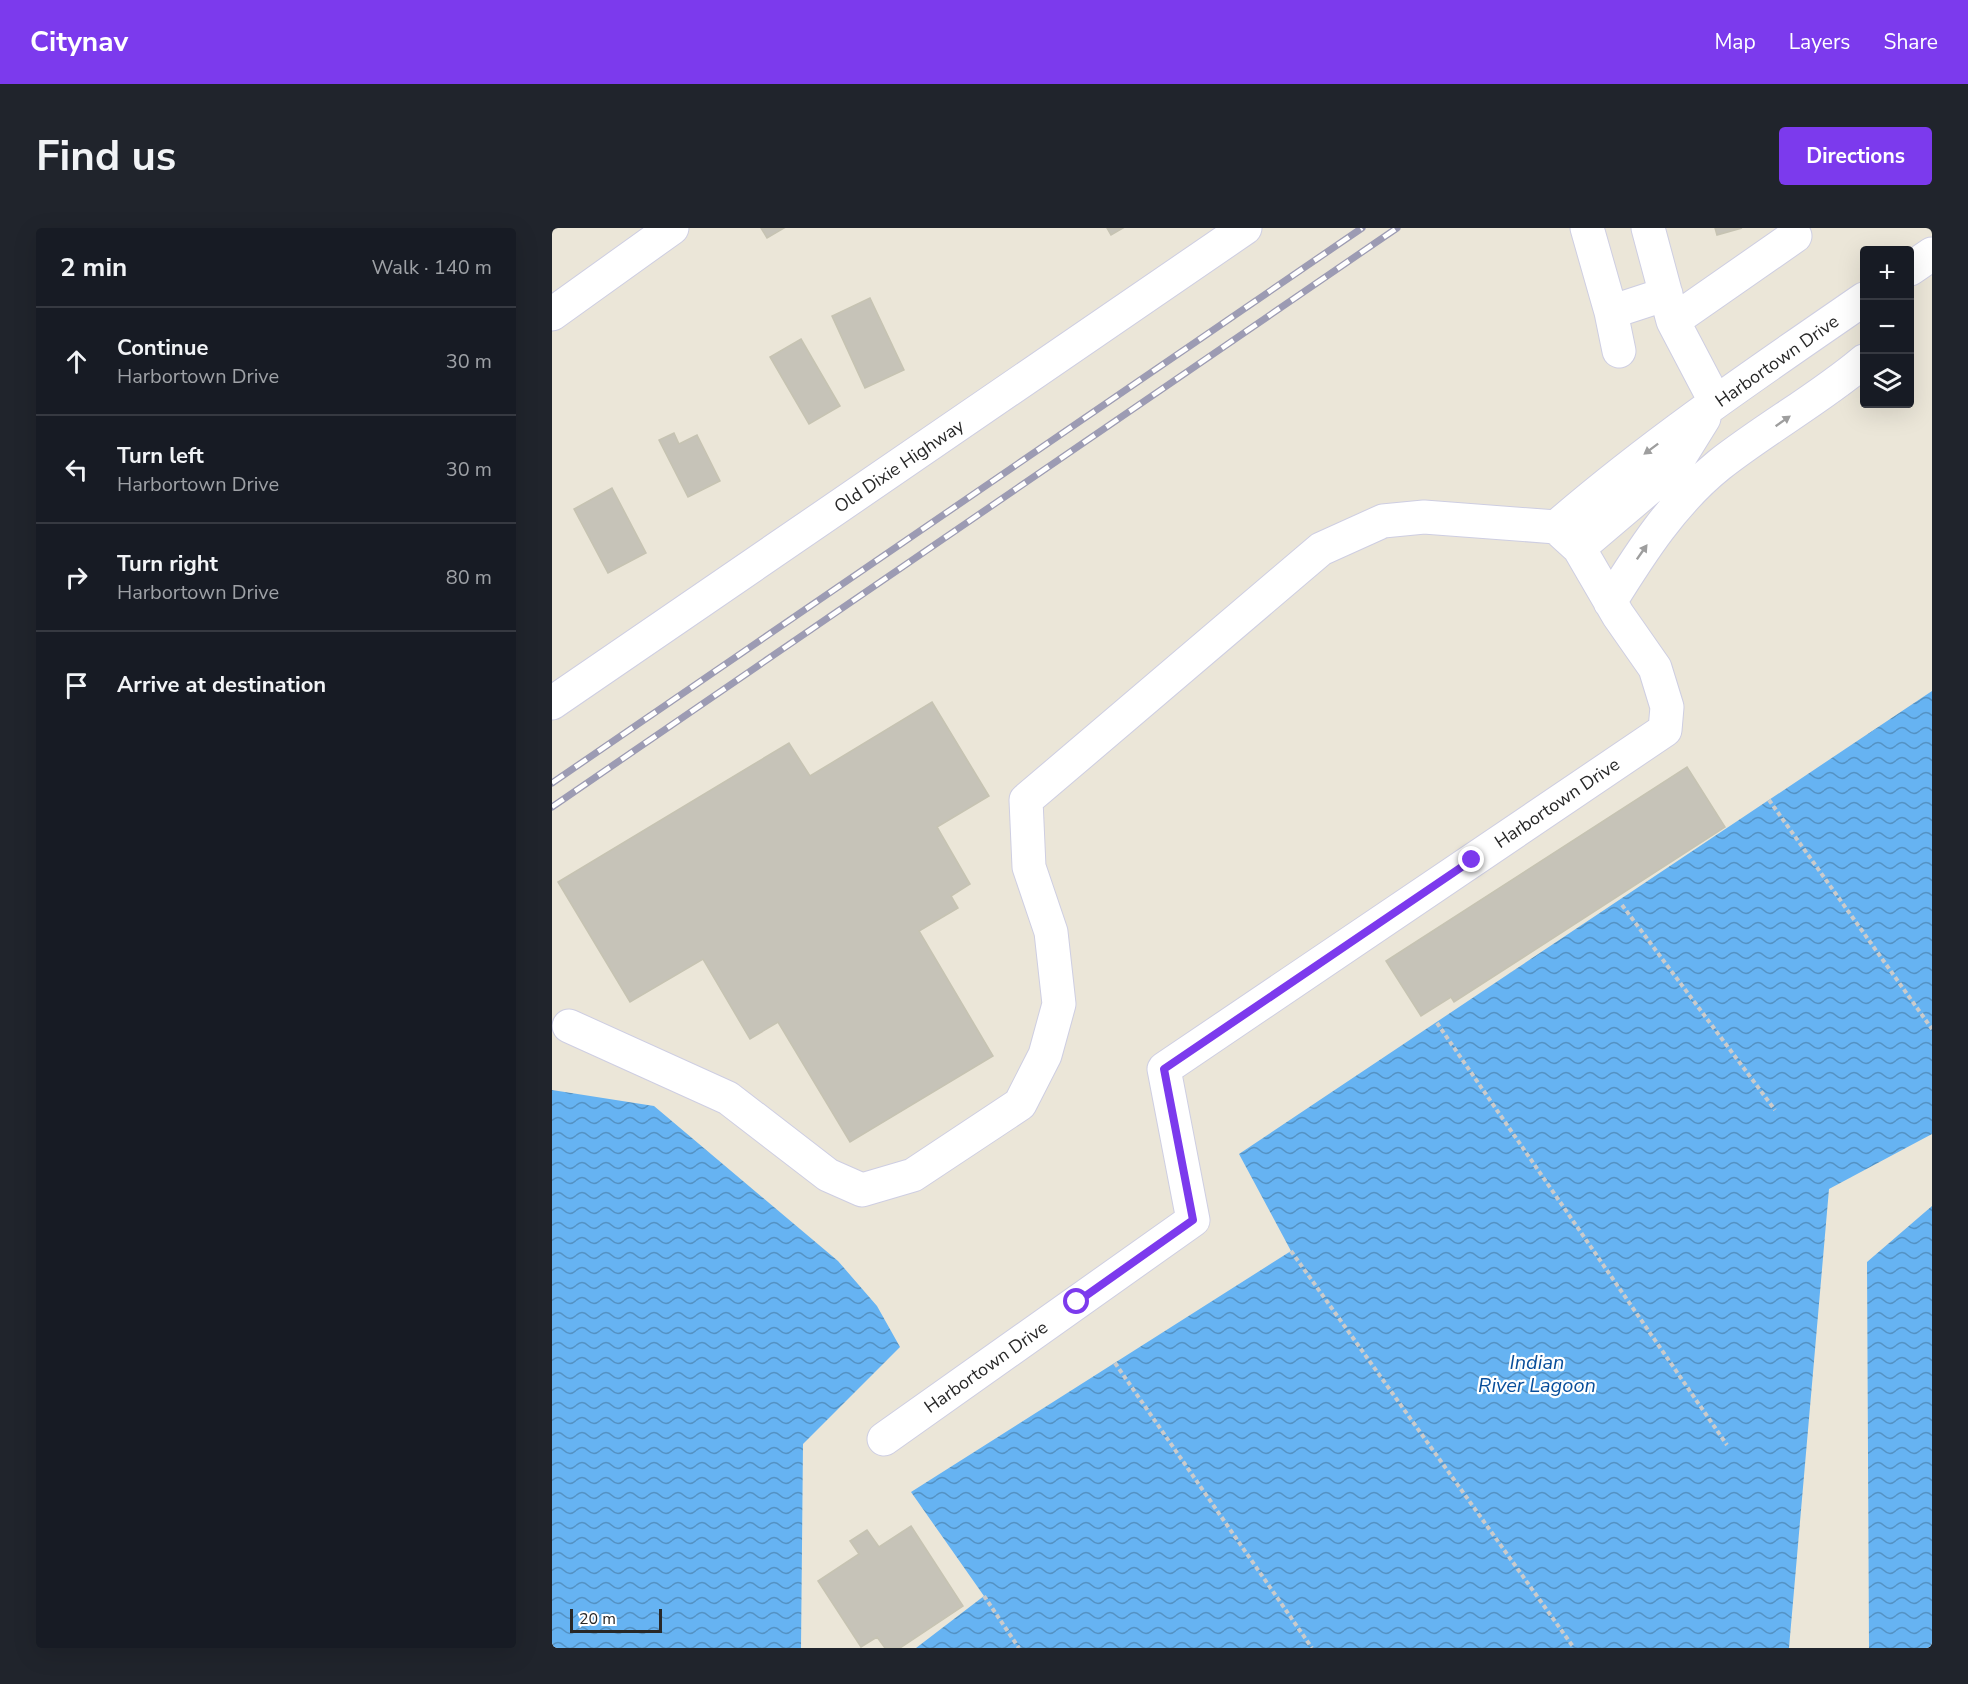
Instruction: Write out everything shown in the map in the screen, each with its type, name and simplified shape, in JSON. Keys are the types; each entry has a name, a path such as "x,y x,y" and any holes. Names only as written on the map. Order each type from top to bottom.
{"street":[{"path":"552,314 672,228"},
{"path":"1648,228 1670,308 1715,401"},
{"path":"1590,229 1619,351"},
{"name":"Old Dixie Highway","path":"552,703 1227,233"},
{"path":"1611,312 1670,308 1796,236"},
{"path":"1914,266 1932,254"},
{"name":"Harbortown Drive","path":"884,1439 1193,1220 1164,1069 1665,730 1667,707 1655,668 1568,538 1673,468 1715,401 1860,303"},
{"path":"1610,602 1639,556 1674,509 1718,466 1837,383 1860,364"},
{"path":"569,1026 729,1098 828,1175 862,1190 913,1175 1020,1104 1045,1055 1059,1004 1051,932 1029,867 1026,800 1321,549 1383,521 1424,516 1568,538"}],"path":[{"path":"1769,800 1932,1029"},
{"path":"1622,905 1775,1110"},
{"path":"1437,1023 1727,1446"},
{"path":"1291,1251 1574,1648"},
{"path":"1115,1363 1312,1648"},
{"path":"984,1596 1019,1648"}],"water":[{"name":"Indian River Lagoon","path":"1932,691 1932,1134 1829,1189 1789,1648 916,1648 984,1596 911,1492 1291,1251 1239,1154"},
{"path":"552,1090 654,1106 838,1261 877,1306 900,1347 803,1444 801,1648 552,1648"},
{"path":"1932,1206 1932,1648 1869,1648 1867,1262"}],"building":[{"path":"761,228 784,228 767,238"},
{"path":"1107,228 1123,228 1111,235"},
{"path":"1715,228 1742,228 1717,235"},
{"path":"870,298 904,370 865,388 832,316"},
{"path":"801,339 840,406 809,424 770,357"},
{"path":"674,433 679,444 697,435 720,481 688,497 659,440"},
{"path":"612,488 646,553 608,573 574,509"},
{"path":"932,702 989,796 937,827 970,884 951,896 958,908 919,931 993,1056 850,1142 778,1022 750,1039 703,959 630,1002 558,882 789,743 810,776"},
{"path":"1687,767 1725,827 1454,1002 1451,997 1421,1016 1386,961"},
{"path":"911,1526 963,1606 900,1648 885,1648 877,1637 861,1647 818,1581 859,1554 850,1541 867,1530 879,1547"}],"railway":[{"path":"552,783 1362,228"},
{"path":"552,807 1397,228"}],"route":[{"path":"1077,1302 1193,1220 1164,1069 1472,860"}]}
